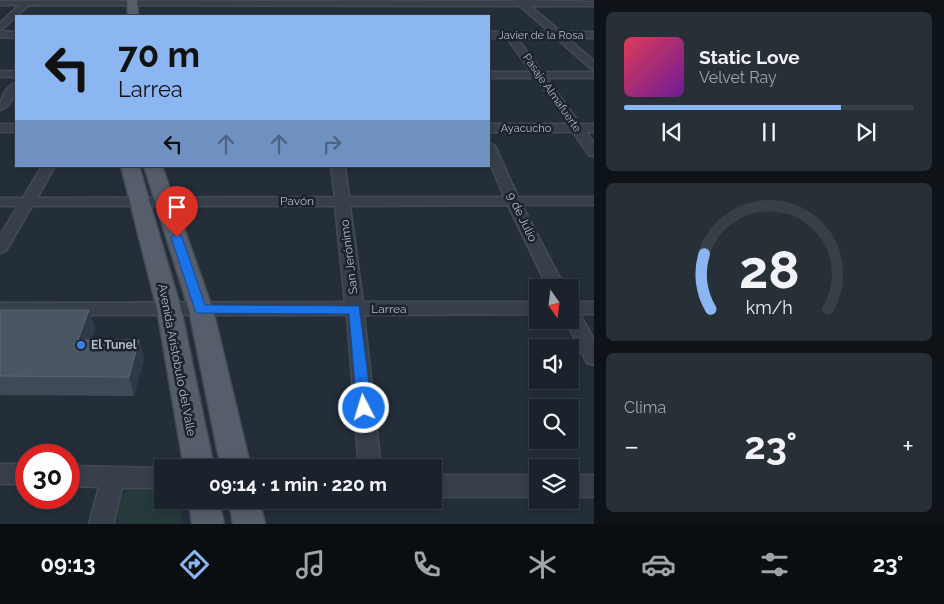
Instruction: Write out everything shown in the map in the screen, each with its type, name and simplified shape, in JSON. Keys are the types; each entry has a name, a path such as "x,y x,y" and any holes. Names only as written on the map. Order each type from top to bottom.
{"main road":[{"path":"132,1 133,15"},
{"name":"Avenida Aristóbulo del Valle","path":"130,167 170,309 197,459"},
{"path":"153,167 200,310 234,459"},
{"path":"206,509 208,524"},
{"path":"246,509 249,524"}],"street":[{"path":"0,3 29,1 118,7"},
{"path":"0,28 29,1"},
{"path":"67,15 73,9 118,7 132,1 201,4 320,4 421,1 587,3 594,10"},
{"path":"421,1 428,15"},
{"path":"472,2 481,15"},
{"path":"520,2 594,66"},
{"name":"Javier de la Rosa","path":"491,32 510,35 594,35"},
{"path":"0,34 15,34"},
{"name":"Pasaje Almafuerte","path":"510,35 594,152"},
{"path":"0,74 15,74"},
{"path":"490,75 594,75"},
{"path":"0,107 15,87"},
{"path":"0,128 15,128"},
{"name":"Ayacucho","path":"490,128 594,128"},
{"name":"9 de Julio","path":"490,148 513,201 552,279"},
{"path":"0,248 48,167"},
{"name":"San Jerónimo","path":"338,167 355,309 369,459"},
{"name":"Pavón","path":"0,202 594,201"},
{"name":"Larrea","path":"0,309 529,308"},
{"path":"579,308 594,308"},
{"path":"579,329 594,358"},
{"path":"0,474 15,474"},
{"path":"80,476 154,478"},
{"path":"100,524 113,478"},
{"path":"442,486 529,486"},
{"path":"579,486 594,486"}],"green space":[{"path":"131,489 154,490 154,509 181,509 183,524 110,524 118,495"}],"building":[{"path":"0,310 89,310 78,340 139,340 129,377 0,376"}],"place":[{"name":"El Tunel","path":"81,345"}],"route":[{"path":"177,237 200,310 355,309 364,408"}]}
